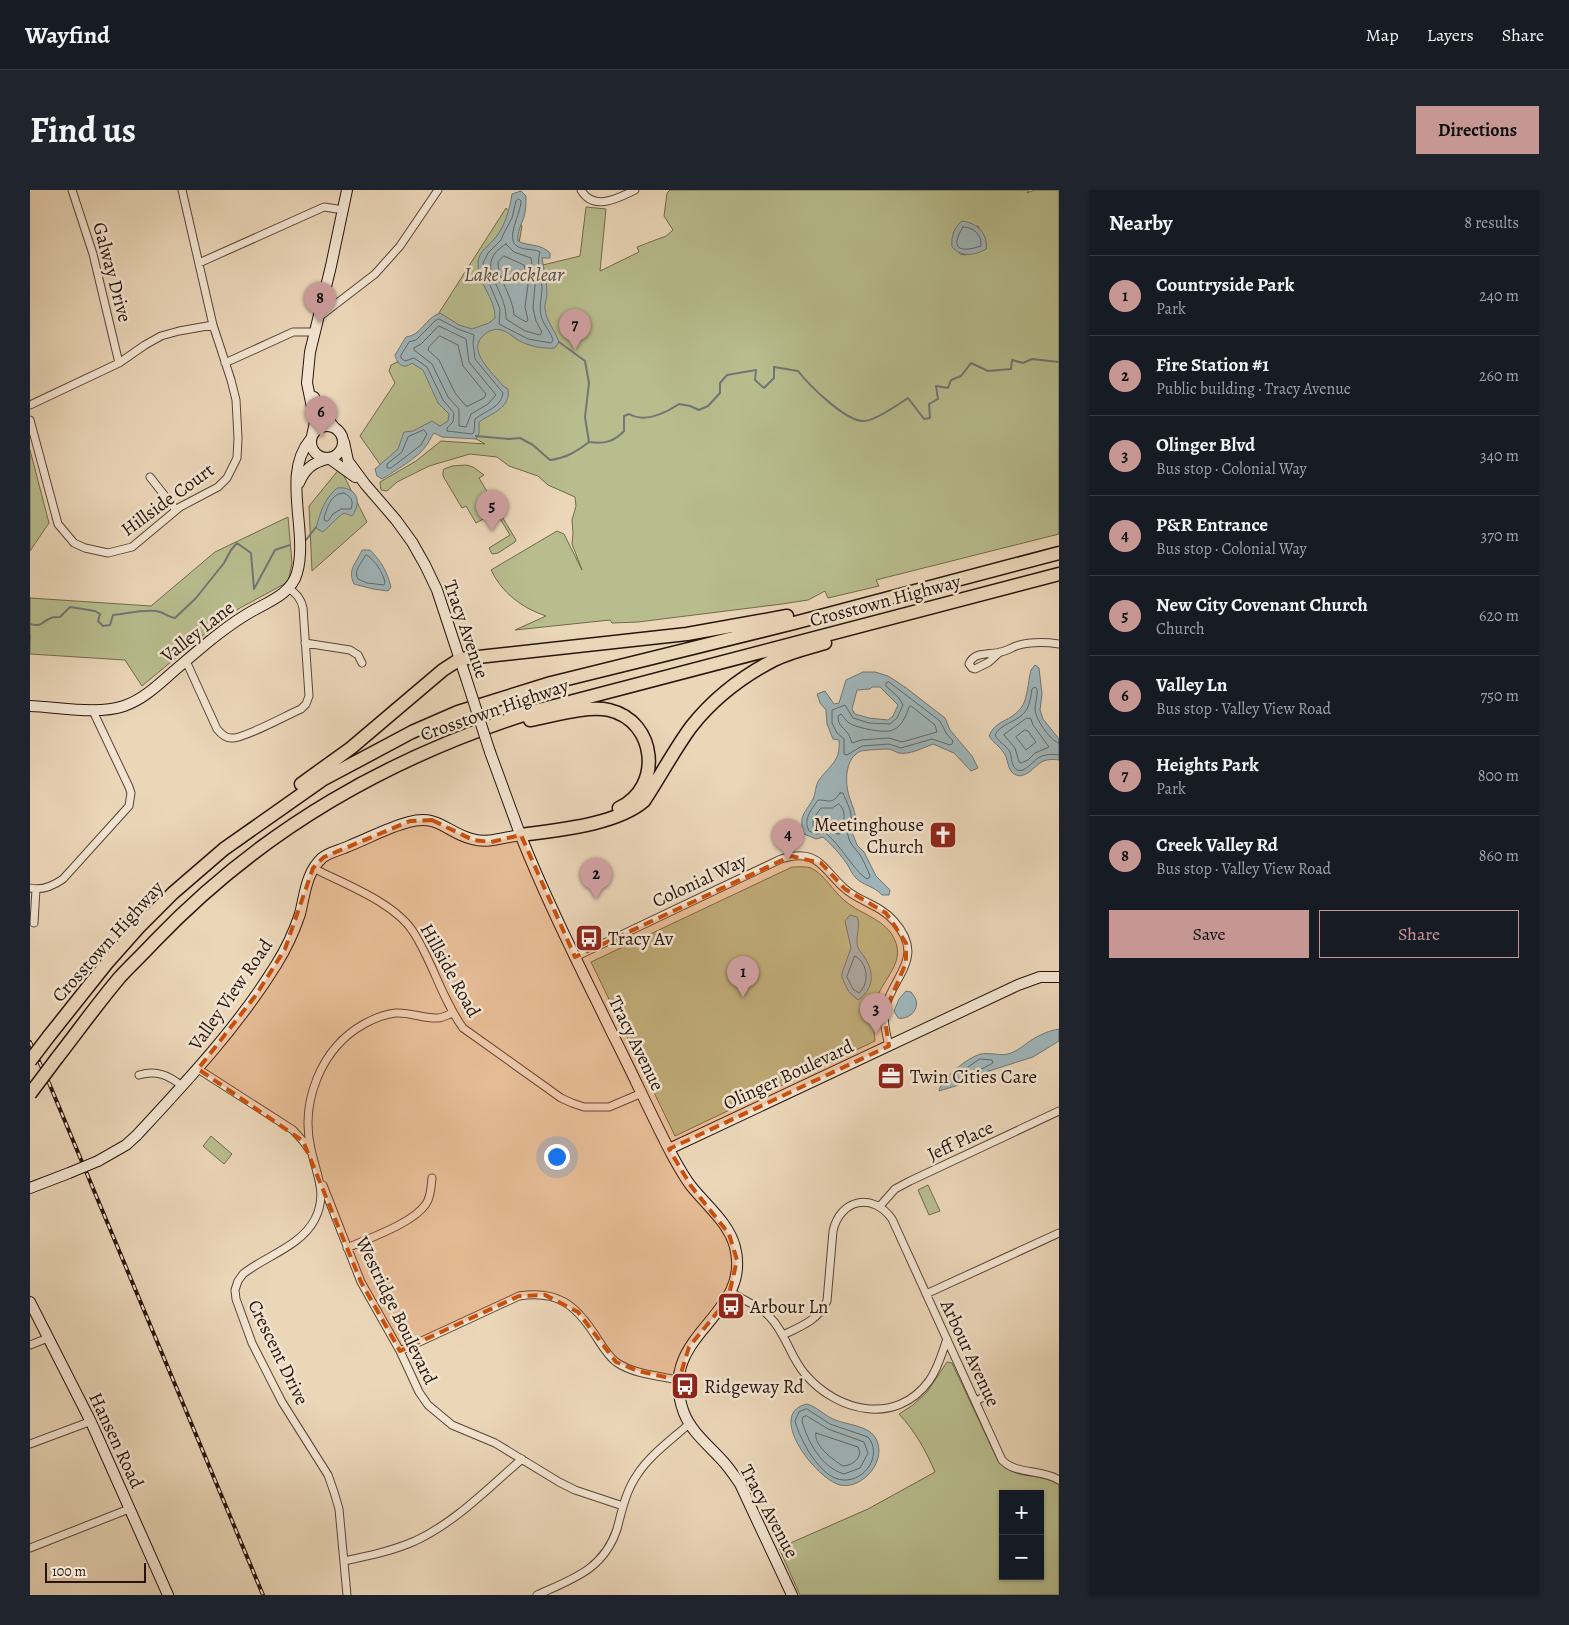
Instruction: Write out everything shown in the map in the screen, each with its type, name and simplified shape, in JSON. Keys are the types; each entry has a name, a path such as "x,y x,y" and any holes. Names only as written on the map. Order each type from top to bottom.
{"highway":[{"name":"Crosstown Highway","path":"30,1061 107,963 174,893 224,849 322,780 386,746 458,712 551,682 873,602 1059,553"},
{"name":"Crosstown Highway","path":"30,1094 120,977 167,928 211,887 254,853 301,819 360,784 420,754 466,735 539,710 1059,574"},
{"path":"224,849 306,780 351,748 443,670 460,659 688,634 822,609 873,602"},
{"path":"521,835 604,821 618,817 636,808 644,801 696,722 728,690 743,679 776,659 881,626 932,607"},
{"path":"420,754 527,721 591,708 611,710 634,723 646,741 650,753 650,763 638,794 632,800 619,809 540,827 521,835"}],"street":[{"name":"Galway Drive","path":"72,190 93,254 119,363"},
{"path":"30,405 119,363 145,344 161,336 213,325 182,190"},
{"path":"328,459 322,458 313,452 311,438 315,422 307,383 310,352 348,190"},
{"path":"318,318 375,274 400,246 438,190"},
{"path":"581,190 590,200 602,203 614,200 635,190"},
{"path":"199,264 324,207 344,210"},
{"name":"Hillside Court","path":"30,420 58,524 74,543 96,552 108,553 132,547 176,510 218,487 227,478 237,458 236,400 213,325"},
{"path":"225,363 293,332 315,332"},
{"path":"298,492 299,482 304,471 317,461 328,459 340,452 344,442 341,433 322,412 307,383"},
{"path":"186,661 217,729 226,738 240,737 306,704 309,696 302,602 289,588 297,575 300,555 297,467 305,446 318,428 334,427"},
{"name":"Tracy Avenue","path":"344,442 348,461 396,520 412,542 425,565 437,590 490,752 521,835 575,956 669,1149 691,1186 729,1234 735,1246 737,1273 731,1292 689,1347 683,1359 679,1380 680,1400 689,1424 731,1471 740,1484 792,1595"},
{"name":"Tracy Avenue","path":"328,459 365,484"},
{"path":"150,477 176,510"},
{"name":"Valley Lane","path":"30,706 92,709 114,708 138,699 227,627 275,599 289,588"},
{"path":"305,643 350,650 358,655 362,663"},
{"path":"1000,652 1032,643 1059,644"},
{"path":"34,923 33,888 55,884 63,879 129,806 131,793 129,787 92,709"},
{"path":"312,868 324,857 410,821 432,820 448,826 459,835 474,840 491,842 521,835"},
{"name":"Colonial Way","path":"575,956 781,859 791,856 812,858 822,863 845,889 854,896 886,913 896,922 903,933 908,953 906,963 886,1004 884,1014 884,1024 889,1046"},
{"name":"Hillside Road","path":"312,868 379,902 404,920 414,932 452,1013 463,1028 561,1098 584,1107 609,1107 642,1093"},
{"name":"Valley View Road","path":"30,1188 98,1161 126,1146 198,1069 256,995 285,948 294,931 312,868"},
{"name":"Olinger Boulevard","path":"669,1149 1018,985 1040,977 1059,977"},
{"name":"Crescent Drive","path":"347,1595 339,1509 328,1475 274,1386 252,1344 236,1299 235,1290 243,1274 295,1242 309,1228 316,1217 320,1205 321,1191 320,1178 315,1166 308,1130 308,1111 318,1075 338,1044 364,1024 380,1017 395,1013 438,1018 452,1013"},
{"name":"Westridge Boulevard","path":"198,1069 293,1130 307,1147 365,1290 400,1351 419,1392 428,1405 452,1425 495,1443 544,1474 575,1490 623,1506"},
{"path":"139,1075 151,1072 170,1077 182,1086"},
{"name":"Jeff Place","path":"880,1206 895,1189 1059,1111"},
{"path":"347,1248 408,1220 418,1213 430,1197 432,1178"},
{"path":"783,1335 815,1318 827,1300 833,1231 839,1214 846,1208 862,1202 880,1206"},
{"name":"Arbour Avenue","path":"880,1206 892,1220 999,1453 1007,1466 1050,1476 1059,1480"},
{"path":"926,1294 1059,1233"},
{"path":"731,1292 770,1317 783,1335 803,1372 814,1384 840,1402 871,1410 898,1405 910,1399 921,1390 930,1380 947,1339"},
{"path":"400,1351 519,1296 545,1295 568,1304 578,1312 608,1354 616,1362 627,1368 679,1380"},
{"name":"Hansen Road","path":"30,1302 89,1422 168,1595"},
{"path":"30,1344 48,1338"},
{"path":"976,1401 989,1394"},
{"path":"30,1444 89,1422"},
{"path":"538,1595 576,1577 597,1562 612,1542 623,1506 633,1483 646,1462 689,1424"},
{"path":"344,1561 394,1549 434,1531 470,1504 522,1459"},
{"path":"30,1548 129,1509"}],"highlighted area":[{"path":"432,820 473,840 491,842 521,835 575,957 791,856 821,863 845,889 886,913 906,943 906,963 884,1014 889,1046 669,1149 691,1186 729,1234 737,1260 728,1299 689,1347 679,1380 638,1371 616,1362 578,1312 545,1295 519,1296 400,1351 361,1282 303,1141 198,1069 256,995 285,949 313,868 324,857 410,821"}],"green space":[{"path":"670,190 1029,190 1027,193 1034,190 1059,190 1059,534 876,580 879,586 828,598 825,591 808,600 782,604 638,622 612,623 610,620 515,630 546,616 529,609 514,599 501,586 491,570 557,531 564,534 582,570 572,544 572,520 576,506 575,497 548,485 538,476 509,466 497,457 470,454 429,466 397,482 387,491 381,490 380,482 416,461 441,441 485,444 476,439 477,437 434,428 384,470 360,436 395,383 389,371 391,365 397,362 405,366 506,208 522,226 514,272 580,256 586,207 606,209 600,271 639,252 637,247 666,236 673,230 664,216 667,193","holes":["978,226 986,242 986,249 965,255 960,254 953,233 956,230"]},
{"path":"30,450 49,523 30,551"},
{"path":"466,465 473,467 484,475 479,478 516,540 498,553 492,554 489,548 510,535 496,512 476,523 466,506 462,508 443,476 444,469 452,466"},
{"path":"340,468 367,522 312,571 309,506"},
{"path":"288,517 292,563 288,582 220,621 142,686 125,660 30,654 30,598 151,606 215,552"},
{"path":"792,867 807,867 816,871 850,904 881,923 891,933 896,943 898,953 896,961 875,1003 873,1018 875,1041 675,1136 591,962"},
{"path":"211,1136 232,1154 224,1164 203,1146"},
{"path":"928,1185 940,1211 929,1215 918,1190"},
{"path":"947,1362 952,1363 998,1461 1013,1472 1044,1478 1059,1485 1059,1595 800,1595 779,1548 868,1509 935,1472 920,1442 899,1414 913,1405 927,1392"}],"water":[{"name":"Lake Locklear","path":"521,191 526,196 526,206 518,241 539,246 550,253 550,258 542,258 547,290 545,307 547,318 559,342 555,348 541,347 522,342 499,329 486,334 479,341 479,355 488,369 508,389 507,401 495,413 479,422 479,433 476,439 442,437 434,433 418,455 382,479 377,476 375,469 398,449 404,432 413,431 432,421 440,426 448,421 449,414 438,403 423,370 412,363 406,366 401,365 395,355 406,337 416,333 430,319 440,313 459,325 472,329 489,323 495,318 492,304 480,276 478,262 482,252 502,228 512,194"},
{"path":"962,221 972,224 980,230 985,238 986,249 977,253 964,254 959,253 952,247 954,232"},
{"path":"337,488 349,489 353,492 356,496 357,505 352,516 344,513 323,532 316,528 319,516 326,502"},
{"path":"362,550 370,550 380,562 388,576 391,587 388,591 354,584 351,574"},
{"path":"1035,665 1039,668 1042,694 1040,710 1043,719 1059,739 1059,760 1044,761 1026,774 1019,776 1011,771 1001,748 989,736 995,727 1013,716 1021,708 1026,695 1031,670"},
{"path":"863,672 875,672 888,676 905,687 945,718 950,730 972,756 978,768 971,771 954,753 933,744 907,753 899,753 891,749 861,751 852,758 848,768 847,781 856,823 852,832 857,845 864,852 876,876 890,890 889,895 882,895 859,881 842,857 823,837 816,839 804,834 802,828 803,815 813,799 818,782 834,762 839,747 839,740 833,739 827,724 826,710 820,703 817,694 825,691 834,704 839,703 846,680","holes":["880,687 898,705 893,716 888,720 855,714 852,709 857,690"]},
{"path":"850,915 857,917 857,944 868,964 871,975 867,991 858,1000 849,992 842,978 851,948 845,921"},
{"path":"906,991 911,992 915,998 916,1008 909,1016 898,1018 894,1011 899,999"},
{"path":"1059,1029 1059,1041 1033,1057 989,1071 962,1084 939,1091 950,1075 976,1056 981,1054 1004,1055 1011,1053 1047,1032"},
{"path":"807,1404 833,1419 867,1430 875,1437 879,1454 876,1463 865,1478 857,1483 840,1485 830,1480 808,1459 799,1446 793,1432 791,1420 795,1410"}],"waterway":[{"path":"559,342 585,361 589,383 585,417 589,442"},
{"path":"476,436 520,438 533,445 550,460 561,458 580,449 589,442 599,443 616,438 624,431 624,416 629,414 641,418 661,414 679,404 699,410 708,406 720,393 720,383 727,375 756,370 755,380 764,388 774,378 774,367 798,371 828,402 856,420 864,421 874,418 908,398 924,419 930,418 929,404 938,399 936,386 948,388 951,380 961,376 971,363 988,371 1011,369 1012,360 1023,363 1032,359 1059,362"},
{"path":"306,540 316,527"},
{"path":"30,624 40,624 52,618 60,617 70,607 95,611 100,614 98,621 103,626 110,625 113,615 137,612 155,611 175,618 196,598 224,563 237,543 251,553 254,589 275,550 290,545"},
{"path":"30,635 30,640"}],"railway":[{"path":"30,1042 49,1083 263,1595"}],"place":[{"name":"Creek Valley Rd","path":"320,323"},
{"name":"Heights Park","path":"575,350"},
{"name":"Valley Ln","path":"321,437"},
{"name":"New City Covenant Church","path":"492,531"},
{"name":"Meetinghouse Church","path":"943,835"},
{"name":"P&R Entrance","path":"788,860"},
{"name":"Fire Station #1","path":"596,899"},
{"name":"Tracy Av","path":"589,938"},
{"name":"Countryside Park","path":"743,997"},
{"name":"Olinger Blvd","path":"876,1034"},
{"name":"Twin Cities Care","path":"891,1076"},
{"name":"Arbour Ln","path":"731,1306"},
{"name":"Ridgeway Rd","path":"685,1386"}]}
